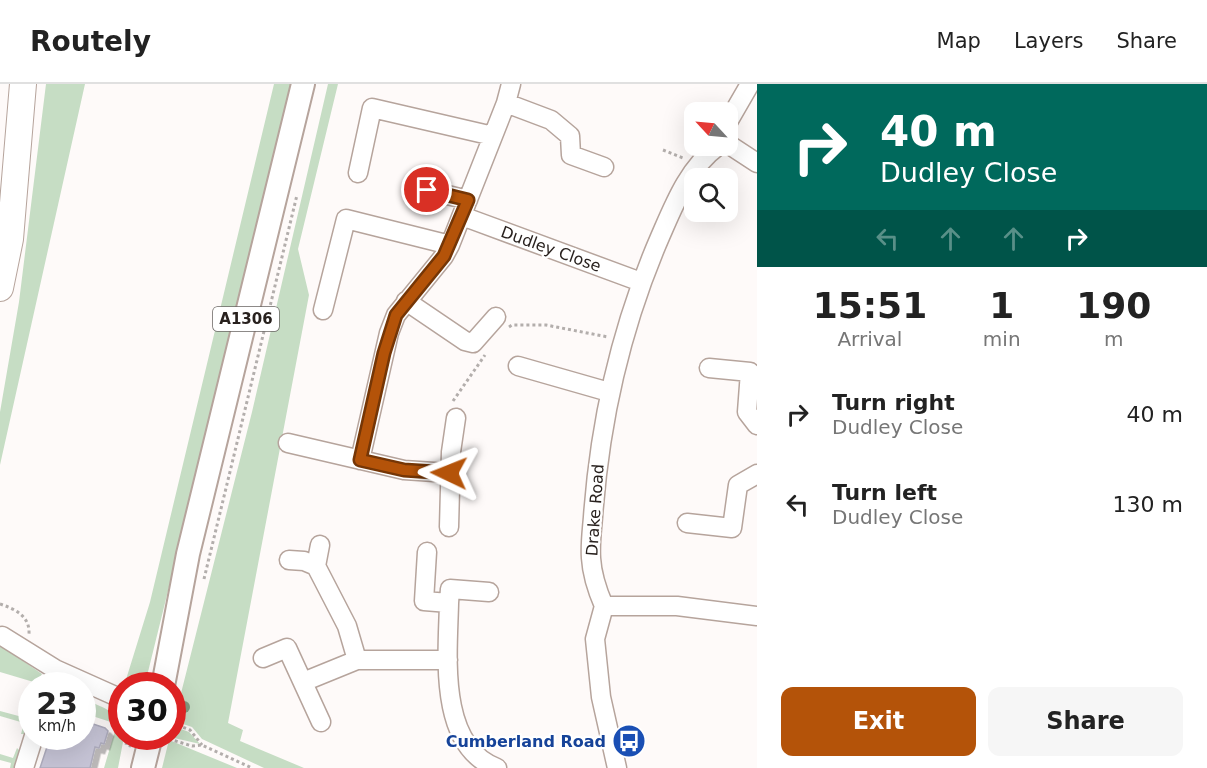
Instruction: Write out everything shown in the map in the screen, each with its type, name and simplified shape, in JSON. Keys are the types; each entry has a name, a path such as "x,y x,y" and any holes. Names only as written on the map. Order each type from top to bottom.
{"highway":[{"path":"0,288 10,239 23,84"}],"main road":[{"name":"A1306","path":"153,672 188,554 303,84"},
{"name":"A1306","path":"172,672 188,554"},
{"path":"143,768 152,750"}],"street":[{"path":"360,460 389,333 396,315 431,273 450,245 506,103 511,84"},
{"path":"738,105 750,84"},
{"path":"506,103 551,120 570,136 571,155 604,167"},
{"path":"358,173 372,108 493,136"},
{"path":"738,151 757,164"},
{"name":"Drake Road","path":"604,606 596,588 591,557 601,437 609,392 641,282 676,199 694,171 708,156"},
{"name":"Dudley Close","path":"427,190 641,282"},
{"path":"323,310 346,219 450,245"},
{"path":"406,301 465,341 473,343 480,338 495,317"},
{"path":"518,366 609,392"},
{"path":"709,368 750,372 747,412 757,425"},
{"path":"449,527 449,473 456,418"},
{"path":"288,443 404,470 449,473"},
{"path":"687,524 732,528 738,484 757,474"},
{"path":"320,545 316,566 347,627 357,660"},
{"path":"427,552 424,601 449,603"},
{"path":"289,560 304,561 316,566"},
{"path":"489,592 450,589 448,660 451,702 458,729 464,741 494,768"},
{"path":"617,768 602,697 595,639 604,606 677,606 757,616"},
{"path":"2,636 47,672"},
{"path":"263,657 287,648 321,722"},
{"path":"303,682 330,669 357,660 448,660"},
{"path":"24,768 30,750"}],"path":[{"path":"663,150 685,159"},
{"path":"203,582 298,188"},
{"path":"0,604 18,612 29,627"},
{"path":"186,728 190,730 202,746"},
{"path":"186,744 202,746 252,768"}],"green space":[{"path":"46,84 85,84 0,465 0,412 19,302"},
{"path":"274,84 293,84 148,672 128,672 150,602"},
{"path":"328,84 338,84 298,249 309,295 228,723 243,730 240,741 304,768 264,768 202,739 192,727 186,725 186,673 252,412"},
{"path":"0,645 39,672 18,672 18,677 0,672"},
{"path":"96,704 108,710 108,721 96,717"},
{"path":"0,711 18,716 18,721 0,716"},
{"path":"186,731 189,732 200,744 186,741"},
{"path":"186,747 237,768 162,768 166,750 186,750"},
{"path":"17,748 20,751 15,768 10,768 11,763 0,760 0,754 13,758"},
{"path":"109,750 121,750 118,768 104,768"}],"building":[{"path":"96,725 108,731 104,744 101,743 99,748 96,747"},
{"path":"46,750 94,750 90,768 40,768"}],"place":[{"name":"Cumberland Road","path":"629,741"}],"route":[{"path":"427,190 468,200 444,256 396,315 384,353 360,460 404,470 449,473"}]}
